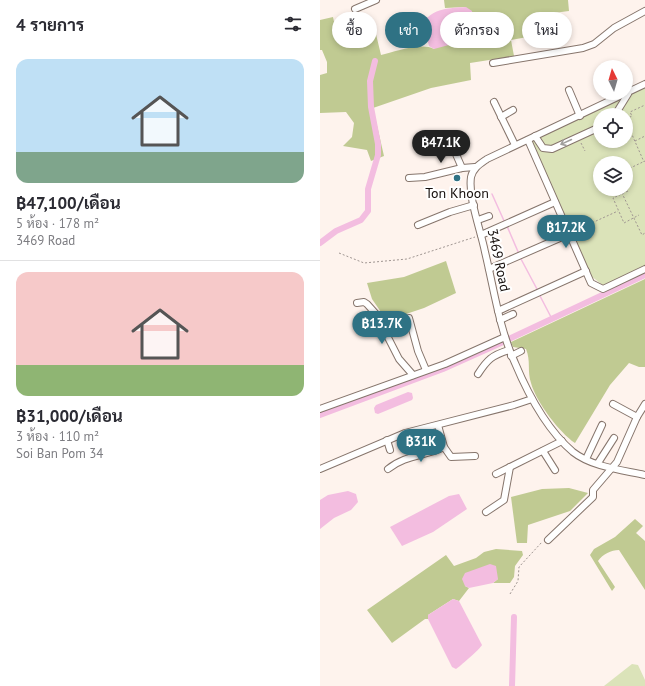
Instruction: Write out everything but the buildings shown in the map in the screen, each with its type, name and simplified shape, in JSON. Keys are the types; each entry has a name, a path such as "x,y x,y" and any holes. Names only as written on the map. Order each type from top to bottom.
{"street":[{"path":"355,9 376,0"},
{"path":"494,63 583,48 594,44 614,28 645,11"},
{"path":"633,91 645,84"},
{"path":"569,90 580,116"},
{"path":"409,178 425,177 462,168 476,167 515,145 615,100"},
{"path":"494,102 515,145"},
{"path":"501,117 513,110"},
{"path":"535,136 543,148 552,149 593,130"},
{"path":"528,140 555,202 571,233 591,283 603,289 645,269"},
{"path":"455,152 462,168"},
{"name":"3469 Road","path":"476,167 472,177 474,205 500,320 510,353 532,399 562,441 574,452 586,459 613,468 645,475"},
{"path":"481,234 555,202"},
{"path":"418,225 450,212 474,205"},
{"path":"478,220 489,216"},
{"path":"489,269 571,233"},
{"path":"498,311 586,271"},
{"path":"357,304 364,302 376,314 400,359 413,375"},
{"path":"500,320 513,314"},
{"path":"409,318 418,351 426,370"},
{"path":"320,409 426,370 505,337"},
{"path":"478,374 487,360 498,353 521,351"},
{"path":"320,469 404,433 532,399"},
{"path":"613,404 637,417"},
{"path":"548,540 593,497 593,490 617,462 637,417 645,404"},
{"path":"438,425 444,447 451,457 475,456"},
{"path":"586,459 602,425"},
{"path":"598,463 614,438"},
{"path":"387,440 390,450"},
{"path":"496,474 562,441"},
{"path":"388,469 395,463 410,457 436,451 444,447"},
{"path":"543,451 555,470"},
{"path":"486,512 504,500 510,467"}],"path":[{"path":"633,111 645,105"},
{"path":"633,167 644,162 634,141 645,136"},
{"path":"578,137 585,151"},
{"path":"617,196 613,198 624,223 639,215"},
{"path":"623,196 642,234 645,233"},
{"path":"571,233 618,210"},
{"path":"340,253 364,263 407,258 481,234"}],"green space":[{"path":"444,0 568,0 569,11 522,12 522,38 514,39 514,12 462,12 466,7 445,8"},
{"path":"332,17 332,48 377,48 377,38 381,55 410,48 434,49 440,41 440,48 512,48 514,56 470,63 471,80 431,88 373,108 384,156 371,161 367,150 343,146 352,137 354,123 346,112 320,113 320,75 327,73 327,62 322,50 320,50 320,20"},
{"path":"645,86 645,266 604,286 591,276 530,140 593,110 593,148 633,148 633,108 598,108 615,100 633,100 633,92"},
{"path":"446,261 456,293 424,308 406,314 409,325 394,331 372,299 367,283 404,277"},
{"path":"645,279 645,367 639,367 629,363 610,385 575,443 556,425 538,399 530,379 526,349 513,347 511,342"},
{"path":"569,488 588,493 570,511 528,525 527,543 517,543 511,497 542,489"},
{"path":"635,519 643,526 636,533 645,541 645,590 619,550 607,553 598,561 615,587 612,591 590,555 594,549 615,537"},
{"path":"496,549 522,551 523,555 515,566 514,577 510,583 493,583 498,579 465,586 469,588 459,601 453,599 428,615 428,619 425,619 392,643 367,610 446,555 454,566 476,558 484,552"},
{"path":"632,664 638,665 645,680 645,686 604,686"}],"shaded area":[{"path":"466,7 472,12 440,12 440,47 434,49 432,48 432,14 442,10"},
{"path":"408,392 412,393 412,400 378,414 375,413 374,408 376,405"},
{"path":"348,491 356,494 358,502 351,510 334,518 320,529 320,500 328,495"},
{"path":"459,494 467,509 433,532 402,546 390,527 449,496"},
{"path":"490,564 496,566 498,579 493,583 469,588 465,586 462,579 465,573"},
{"path":"453,599 459,601 482,645 456,669 452,667 428,619 428,615"}],"waterway":[{"path":"320,243 336,231 361,220 368,211 368,189 378,155 378,144 371,107 370,81 375,61"},
{"path":"492,194 505,223"},
{"path":"507,226 519,254"},
{"path":"521,259 538,291"},
{"path":"511,338 645,275"},
{"path":"539,294 552,319"},
{"path":"320,415 443,369 501,343"},
{"path":"512,686 514,617"}],"place":[{"name":"Ton Khoon","path":"457,178"}]}
